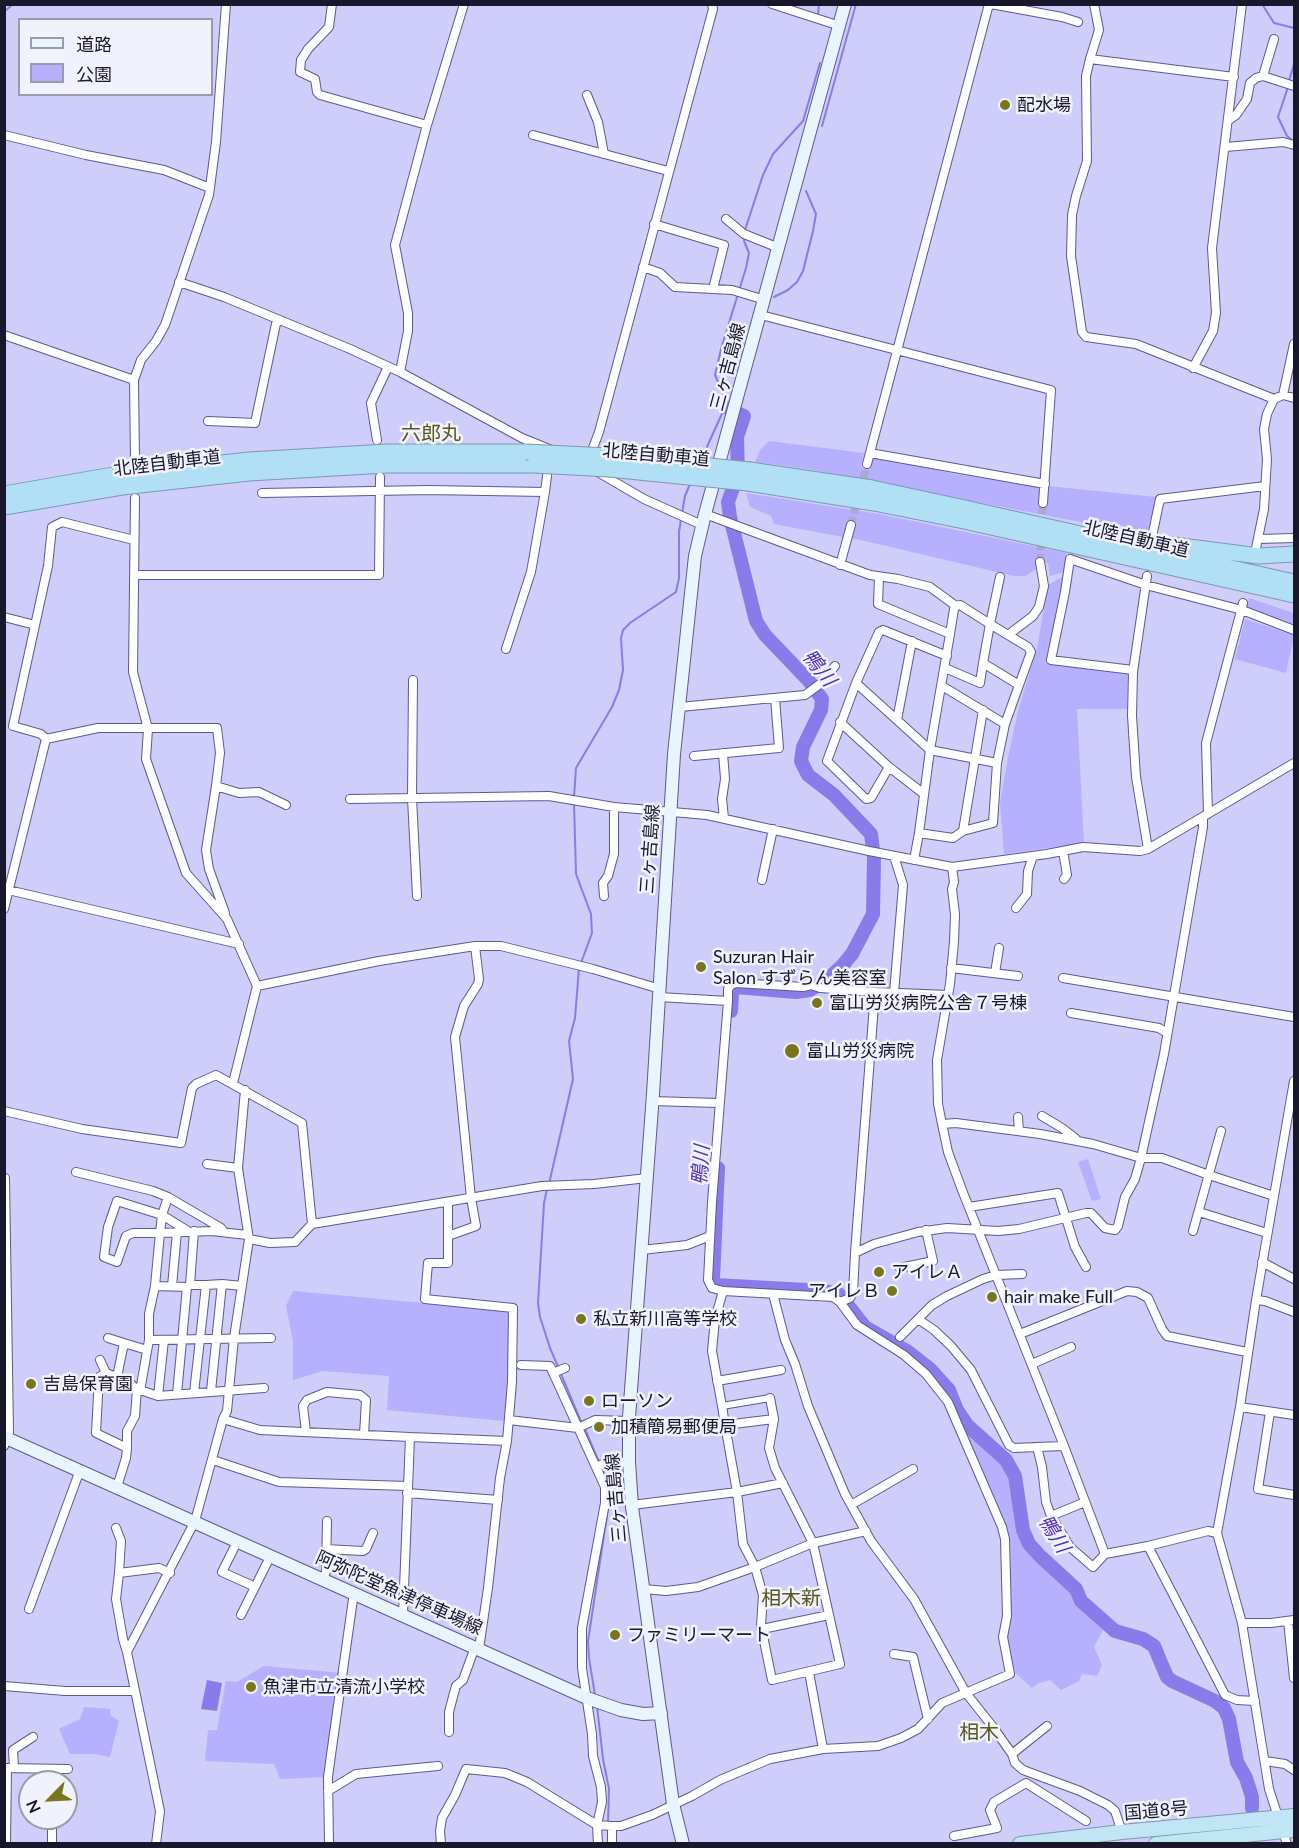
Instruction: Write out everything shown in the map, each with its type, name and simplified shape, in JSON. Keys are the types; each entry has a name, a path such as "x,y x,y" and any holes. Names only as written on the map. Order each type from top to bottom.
{"highway":[{"name":"北陸自動車道","path":"4,494 113,475 249,460 387,452 530,459 609,469 749,476 872,488 1047,525 1294,582"},
{"name":"北陸自動車道","path":"4,507 122,487 249,473 530,459"},
{"name":"北陸自動車道","path":"749,476 1294,595"},
{"path":"1047,525 1241,555 1294,554"},
{"path":"1094,550 1294,604"},
{"name":"国道8号","path":"1020,1844 1122,1832 1260,1826 1286,1834 1294,1816"},
{"name":"国道8号","path":"1156,1844 1229,1829"}],"main road":[{"name":"三ヶ吉島線","path":"661,1713 632,1505 629,1421 671,812 695,556 845,4"},
{"name":"阿弥陀堂魚津停車場線","path":"5,1440 117,1486 587,1698 632,1712 661,1713"},
{"path":"661,1713 673,1804 682,1844"}],"street":[{"path":"135,461 134,380 141,360 165,326 210,188 226,4"},
{"path":"332,4 329,27 308,49 301,60 300,72 315,79 317,92 320,95 427,125"},
{"path":"400,372 408,331 408,313 395,245 427,125 464,4"},
{"path":"587,465 599,432 713,9 712,4"},
{"path":"772,4 840,26"},
{"path":"867,464 990,4 1021,7 1078,22"},
{"path":"1094,4 1100,30 1086,76 1087,161 1072,215 1071,256 1082,332 1086,337 1136,344 1274,399"},
{"path":"1193,368 1213,331 1216,313 1212,248 1242,4"},
{"path":"1263,76 1274,39"},
{"path":"1090,59 1234,77"},
{"path":"1229,120 1236,116 1247,99 1250,82 1263,76 1290,84"},
{"path":"587,95 598,122 604,154"},
{"path":"4,135 86,155 164,170 210,188"},
{"path":"533,135 668,171"},
{"path":"1226,147 1283,142 1294,144"},
{"path":"726,219 744,234 780,248"},
{"path":"654,224 724,246 713,289"},
{"path":"643,267 660,273 675,286 732,290 765,300"},
{"path":"179,282 224,297 400,372 522,438 587,465 644,499 840,565 879,577 930,587 956,606 960,605 1028,647 1031,652 1005,724 997,763 993,823 963,831 953,838 919,833"},
{"path":"761,315 896,352 1051,390 1043,503"},
{"path":"208,421 255,423 277,319"},
{"path":"4,335 134,380"},
{"path":"1283,395 1294,344"},
{"path":"377,440 371,403 388,367"},
{"path":"1294,398 1283,395 1274,399 1267,414 1264,429 1267,459 1264,509 1257,544 1294,538"},
{"path":"870,453 1045,484"},
{"path":"506,648 531,572 547,476"},
{"path":"135,575 379,575 380,477"},
{"path":"1153,532 1160,499 1265,486"},
{"path":"262,493 545,492"},
{"path":"135,498 133,672 148,729 146,759 186,873 227,919"},
{"path":"46,739 41,734 13,726 48,566 52,527 62,522 134,540"},
{"path":"840,565 851,525"},
{"path":"1133,670 1051,660 1070,559 1242,607 1294,630"},
{"path":"1008,635 1034,616 1039,608 1044,586 1040,562"},
{"path":"879,577 878,604 950,634"},
{"path":"945,668 980,683 1000,577"},
{"path":"1147,580 1133,670 1132,716 1136,777 1148,849"},
{"path":"914,861 930,750 956,606"},
{"path":"855,1253 874,1244 926,1230 1019,1229 1066,1217 1091,1214 1106,1228 1115,1230 1118,1226 1125,1197 1135,1179 1141,1158 1167,1033 1206,815 1206,743 1242,607"},
{"path":"4,617 35,625"},
{"path":"889,767 871,798 866,799 827,761 856,682 879,632 883,630 947,656"},
{"path":"897,720 912,641"},
{"path":"983,663 1019,685"},
{"path":"680,707 805,695 820,684 835,666"},
{"path":"413,680 412,798 417,896"},
{"path":"856,682 930,750 997,763"},
{"path":"942,686 1005,724"},
{"path":"694,756 779,748 775,698"},
{"path":"963,831 983,710"},
{"path":"840,722 889,767 924,794"},
{"path":"46,739 98,728 217,728 220,753 206,850 208,869 257,986 233,1083"},
{"path":"4,909 46,739"},
{"path":"723,753 724,818"},
{"path":"350,799 549,796 614,807 724,818 914,861 952,867 1083,847 1140,851 1148,849 1294,763"},
{"path":"216,786 239,793 259,792 286,805"},
{"path":"604,896 603,883 608,876 614,854 614,807"},
{"path":"762,880 773,829"},
{"path":"1063,851 1067,875 1064,879"},
{"path":"894,856 903,885 894,993"},
{"path":"1016,908 1027,894 1028,871 1033,856"},
{"path":"952,867 955,914 951,968 937,1060 938,1104 948,1152 1105,1554"},
{"path":"7,890 239,944"},
{"path":"448,1236 476,1226 471,1198 455,1037 464,1006 478,984 475,946"},
{"path":"257,986 379,961 475,946 501,946 660,993 728,1001"},
{"path":"995,973 999,948"},
{"path":"951,968 1018,976"},
{"path":"1063,978 1294,1017"},
{"path":"441,1844 442,1818 466,1770 505,1773 527,1782 597,1825 621,1826 652,1815 692,1796 720,1779 770,1759 823,1749 878,1746 901,1738 918,1729 942,1703 1010,1674 1003,1636 1007,1616 1005,1539 1002,1527 948,1402 940,1390 904,1355 857,1325 840,1302 833,1298 723,1291 712,1288 708,1280 718,1103 728,989 731,985 736,983 803,987 811,985 820,988 874,992 948,995"},
{"path":"840,1302 850,1298 853,1293 874,992"},
{"path":"1071,1013 1158,1028 1167,1033"},
{"path":"4,1111 82,1129 182,1143 192,1088 216,1075 302,1123 312,1224"},
{"path":"1286,1834 1269,1789 1242,1623 1217,1533 1294,1081"},
{"path":"127,1652 195,1521 227,1411 248,1237 238,1168 245,1090"},
{"path":"652,1101 718,1103"},
{"path":"1042,1116 1078,1141"},
{"path":"1018,1117 1019,1131"},
{"path":"942,1124 956,1123 1019,1131 1078,1141 1141,1158 1162,1158 1209,1176 1274,1196"},
{"path":"1193,1230 1221,1131"},
{"path":"207,1164 238,1168"},
{"path":"76,1172 153,1191 168,1197 221,1228 224,1232"},
{"path":"5,1178 9,1432 5,1440"},
{"path":"191,1232 162,1215 117,1201 108,1227 104,1257 117,1262 126,1236 133,1233 224,1232 270,1243 295,1242 312,1224 542,1186 594,1184 647,1178"},
{"path":"969,1207 1058,1192 1075,1247 1086,1267"},
{"path":"117,1486 127,1448 127,1431 135,1416 149,1340 149,1314 155,1286 162,1215 168,1197"},
{"path":"448,1202 448,1263 428,1263 425,1299 513,1308 509,1420 488,1588 477,1648 463,1680 456,1686 453,1693 449,1712 449,1732"},
{"path":"1199,1212 1267,1233"},
{"path":"900,1268 933,1261 926,1230"},
{"path":"172,1286 177,1232"},
{"path":"177,1394 189,1286 191,1232"},
{"path":"642,1250 687,1245 710,1236"},
{"path":"1262,1262 1294,1279"},
{"path":"900,1338 932,1305 947,1296 996,1275 1022,1274"},
{"path":"155,1286 222,1284 242,1286"},
{"path":"211,1391 222,1284"},
{"path":"194,1393 206,1285"},
{"path":"722,1406 770,1398 774,1419 769,1448 775,1468 813,1543 840,1664 772,1680 762,1629 763,1595 755,1567 743,1544 737,1492 712,1351 715,1318 723,1291"},
{"path":"1020,1335 1127,1292 1137,1292 1148,1298 1161,1329 1167,1336 1247,1352"},
{"path":"773,1294 785,1340 808,1406 851,1505 889,1567 914,1599 966,1693 1011,1754 1015,1763 1023,1770 1080,1791 1108,1805 1115,1811 1122,1832"},
{"path":"1256,1300 1294,1311"},
{"path":"918,1318 951,1346 971,1370 1009,1445 1014,1448 1064,1446"},
{"path":"108,1338 147,1350"},
{"path":"149,1340 271,1338"},
{"path":"158,1396 164,1340"},
{"path":"117,1377 124,1343"},
{"path":"1032,1364 1071,1347"},
{"path":"100,1360 106,1373 127,1381 138,1390 158,1396 264,1388"},
{"path":"521,1365 550,1366 583,1426 605,1487 605,1503 582,1628 582,1668 593,1756 602,1795 597,1825 598,1844"},
{"path":"553,1373 565,1368"},
{"path":"717,1382 781,1370"},
{"path":"106,1373 99,1377 96,1433 127,1448"},
{"path":"306,1432 303,1406 307,1400 327,1392 360,1395 366,1400 364,1435"},
{"path":"1240,1407 1294,1415"},
{"path":"1270,1412 1258,1489 1294,1495"},
{"path":"223,1419 260,1430 507,1441"},
{"path":"725,1425 774,1419"},
{"path":"509,1420 583,1426 595,1420 629,1421"},
{"path":"402,1614 410,1437"},
{"path":"1037,1447 1046,1502 1051,1516 1070,1547 1094,1566 1105,1554 1208,1531 1217,1533"},
{"path":"213,1460 279,1482 408,1490 498,1500"},
{"path":"596,1467 605,1463 629,1462"},
{"path":"851,1505 913,1468"},
{"path":"29,1609 80,1470"},
{"path":"632,1505 737,1492 783,1483"},
{"path":"1051,1516 1085,1502"},
{"path":"323,1578 326,1572 327,1521"},
{"path":"116,1527 121,1541 116,1599 160,1812 156,1844"},
{"path":"644,1589 666,1590 698,1587 813,1543 866,1531"},
{"path":"326,1549 363,1551 373,1533"},
{"path":"238,1540 222,1572 251,1585"},
{"path":"1148,1546 1225,1695 1237,1700 1255,1701"},
{"path":"241,1615 271,1555"},
{"path":"119,1573 159,1568 170,1573"},
{"path":"329,1844 328,1791 331,1755 354,1592"},
{"path":"762,1629 829,1615"},
{"path":"1242,1623 1291,1620 1294,1678"},
{"path":"894,1654 913,1657 928,1719"},
{"path":"809,1672 823,1749"},
{"path":"4,1686 65,1691 135,1691"},
{"path":"1011,1754 1047,1726"},
{"path":"6,1844 8,1768 13,1750 33,1737"},
{"path":"1265,1761 1286,1764 1294,1770"},
{"path":"328,1791 356,1774 438,1766"},
{"path":"8,1768 68,1768"},
{"path":"954,1836 997,1828 990,1810 994,1802 1026,1783 1086,1821"},
{"path":"612,1826 612,1844"}],"green space":[{"path":"769,441 864,453 861,467 868,469 873,455 955,474 1008,482 1156,497 1147,533 807,469 755,462 760,450"},
{"path":"746,493 879,514 1067,553 1064,572 1050,576 1048,563 1036,562 1037,569 1025,576 1014,576 852,538 853,528 846,526 843,537 774,524 771,516 750,507"},
{"path":"1064,576 1048,662 1128,673 1127,709 1077,709 1084,843 1004,854 1000,803 1008,757 1018,711 1037,648 1048,585"},
{"path":"1249,598 1294,613 1294,624 1246,609"},
{"path":"1245,619 1294,635 1286,673 1235,659"},
{"path":"1088,1159 1101,1199 1092,1201 1078,1162"},
{"path":"293,1291 510,1311 509,1384 504,1421 387,1410 389,1376 323,1371 293,1380 293,1341 286,1306"},
{"path":"964,1429 1005,1464 1011,1476 1021,1539 1033,1558 1069,1587 1075,1605 1103,1630 1094,1647 1102,1665 1097,1676 1082,1674 1079,1681 1061,1690 1050,1680 1032,1688 1013,1671 1007,1643 1010,1553 1006,1527"},
{"path":"264,1666 342,1673 328,1777 280,1779 274,1764 205,1761 208,1730 217,1730 226,1681 237,1682"},
{"path":"84,1707 110,1709 110,1715 119,1721 110,1757 95,1754 70,1754 59,1729 80,1719"}],"shaded area":[{"path":"207,1680 222,1683 217,1711 201,1709"}],"waterway":[{"path":"4,12 13,4"},
{"path":"818,15 819,4"},
{"path":"822,126 856,4"},
{"path":"1262,4 1274,23 1294,28"},
{"path":"745,230 763,175 773,154 803,121 820,63"},
{"path":"1289,81 1294,64"},
{"path":"1288,87 1278,117 1287,136 1293,141"},
{"path":"774,297 797,282 803,271 816,214 806,191"},
{"path":"701,460 725,407 723,393 715,375 746,268 749,253 744,241 745,236"},
{"name":"鴨川","path":"725,407 744,416 737,437 738,474 728,502 756,621 765,635 809,681 822,699 821,710 803,747 801,761 808,775 834,795 871,834 874,858 873,914 852,954 842,966 828,979 810,990 796,992 736,987 732,993 731,1011"},
{"path":"682,513 690,484"},
{"path":"574,797 576,768 612,707 619,690 623,670 621,638 623,630 676,592 679,578 681,519"},
{"path":"574,803 576,874 591,914 592,933 581,963"},
{"path":"549,1184 573,1079 569,1041 575,1018 579,968"},
{"name":"鴨川","path":"718,1168 713,1279 715,1285 825,1291 839,1294 865,1327 907,1351 930,1369 949,1390 957,1410 967,1425 1006,1460 1015,1476 1023,1530 1029,1544 1076,1589 1081,1601 1115,1631 1143,1639 1154,1646 1167,1677 1215,1701 1224,1708 1229,1719 1237,1762 1246,1778 1252,1797 1252,1808"},
{"path":"547,1189 544,1203 538,1303 540,1317 559,1369"},
{"path":"561,1374 582,1424"},
{"path":"585,1429 599,1462"},
{"path":"602,1467 609,1487"},
{"path":"595,1695 588,1641 609,1502"},
{"path":"597,1706 609,1789 608,1823"},
{"path":"608,1828 608,1844"}],"tunnel":[{"path":"851,525 867,464"},
{"path":"1040,562 1043,503"}],"place":[{"name":"配水場","path":"1005,105"},
{"name":"Suzuran Hair Salon すずらん美容室","path":"701,967"},
{"name":"富山労災病院公舎７号棟","path":"817,1003"},
{"name":"富山労災病院","path":"792,1051"},
{"name":"アイレＡ","path":"879,1272"},
{"name":"アイレＢ","path":"892,1291"},
{"name":"hair make Full","path":"992,1297"},
{"name":"私立新川高等学校","path":"581,1319"},
{"name":"吉島保育園","path":"31,1384"},
{"name":"ローソン","path":"589,1401"},
{"name":"加積簡易郵便局","path":"599,1427"},
{"name":"ファミリーマート","path":"615,1635"},
{"name":"魚津市立清流小学校","path":"251,1687"}],"district":[{"name":"六郎丸","path":"431,434"},
{"name":"相木新","path":"791,1599"},
{"name":"相木","path":"979,1733"}]}
